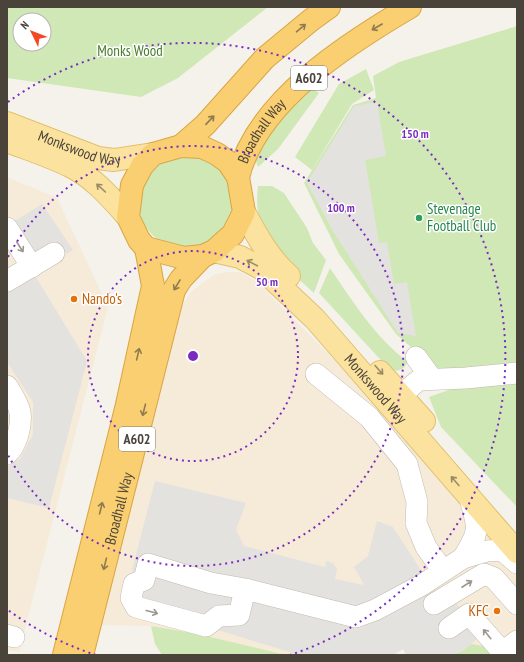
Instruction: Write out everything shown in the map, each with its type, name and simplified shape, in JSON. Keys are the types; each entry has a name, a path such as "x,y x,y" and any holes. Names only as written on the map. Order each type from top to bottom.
{"highway":[{"path":"180,146 205,125 265,58 310,20 329,7"},
{"name":"Broadhall Way","path":"238,177 242,161 252,140 292,93 332,57 410,7"},
{"path":"180,146 202,147 217,154 228,162 238,177 244,212 233,234 209,253 184,258 146,248 139,240 128,217 132,185 142,166 154,154 180,146"},
{"name":"Broadhall Way","path":"82,655 80,629 153,286 146,248"},
{"name":"Broadhall Way","path":"64,655 80,629 174,290 181,279 209,253"}],"main road":[{"name":"Monkswood Way","path":"7,123 98,158 114,160 154,154"},
{"name":"Monkswood Way","path":"7,141 71,166 92,180 108,194 128,217"},
{"name":"Monkswood Way","path":"244,212 274,263 325,310 401,395 517,530"},
{"name":"Monkswood Way","path":"209,253 240,257 261,268 315,319 517,552"}],"lane":[{"path":"7,228 32,267"},
{"path":"7,281 54,253"},
{"path":"416,357 432,379"},
{"path":"401,395 419,380 466,378 517,373"},
{"path":"316,374 369,417 407,464 417,502 416,523 426,547 443,571"},
{"path":"7,386 16,400 20,412 20,426 16,441 7,454"},
{"path":"463,558 476,537 476,521 470,499"},
{"path":"245,589 239,615 219,616 206,626 136,607 130,598 134,584 144,580 148,564 211,583 245,589 356,617 375,610 422,585 463,558 487,551 502,550 517,563"},
{"path":"434,604 484,574 494,578 517,604"},
{"path":"449,628 469,614 499,648 508,648 517,641"}],"shaded area":[{"path":"377,102 386,156 365,160 379,243 387,242 394,284 407,282 416,336 398,333 333,231 307,183 354,106"},
{"path":"7,177 57,198 108,307 19,652 7,650"},
{"path":"42,204 73,250 34,274 87,361 49,508 7,498 7,467 20,459 33,434 33,402 7,362 7,274 37,256 15,221"},
{"path":"240,272 257,282 354,380 517,566 517,655 495,655 462,651 449,655 406,655 403,649 393,655 286,655 198,634 151,626 101,625 177,317 192,291 216,274"},
{"path":"155,481 246,503 236,530 244,546 325,567 326,561 333,563 337,569 335,579 364,585 354,567 368,556 377,521 393,527 435,592 448,592 481,636 462,651 449,655 406,655 403,649 393,655 299,655 218,630 202,616 142,600 132,570"}],"green space":[{"name":"Monks Wood","path":"7,7 268,7 178,78 141,97 7,78"},
{"name":"Stevenage Football Club","path":"517,26 517,507 441,427 429,397 457,387 396,334 339,254 304,183 353,105 376,98 373,76 399,62"},
{"path":"366,69 374,90 352,104 312,170 295,157 339,84"},
{"path":"311,87 319,93 278,149 258,167 254,156 259,141"},
{"path":"186,155 204,159 219,169 229,184 233,202 229,220 219,235 204,245 186,249 168,245 153,235 143,220 139,202 143,184 153,169 168,159"},
{"path":"258,186 272,186 284,193 307,228 313,243 326,260 314,293 289,270 270,247 259,220 257,204"},
{"path":"330,268 365,318 385,342 408,362 402,369 396,371 390,370 319,293"},
{"path":"151,626 198,634 286,655 162,655 155,644"},
{"path":"471,644 489,647 495,655 449,655 462,651"}],"place":[{"name":"Stevenage Football Club","path":"419,218"},
{"name":"Nando's","path":"74,299"},
{"name":"KFC","path":"497,611"}]}
